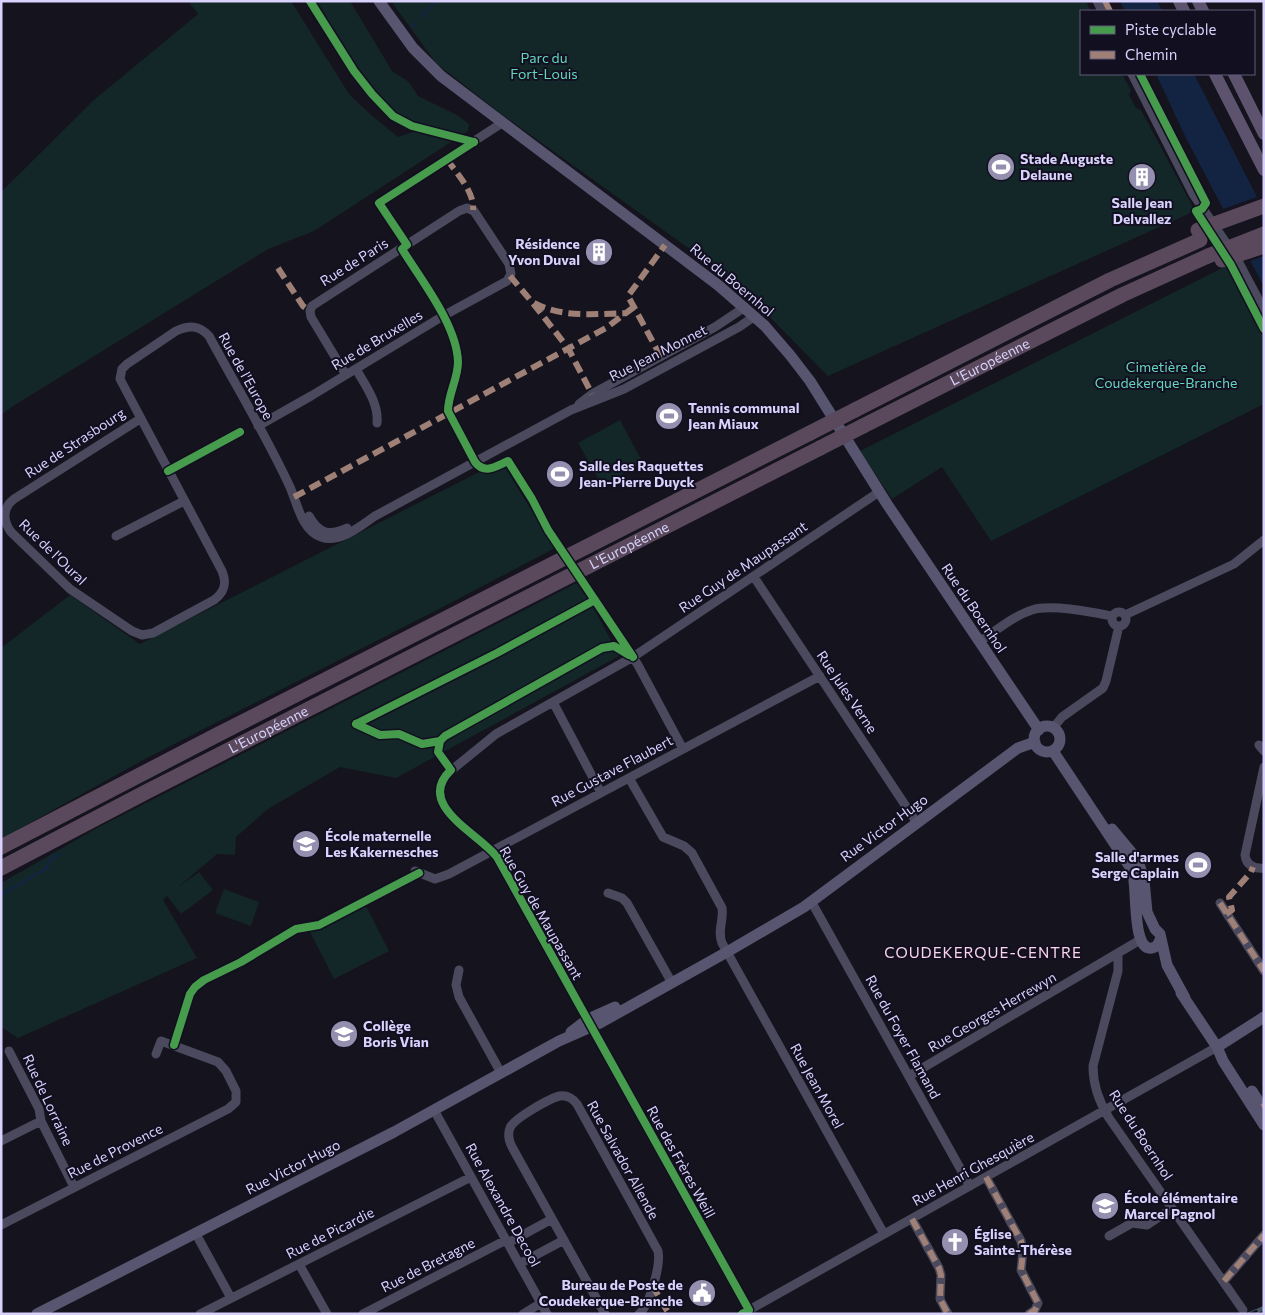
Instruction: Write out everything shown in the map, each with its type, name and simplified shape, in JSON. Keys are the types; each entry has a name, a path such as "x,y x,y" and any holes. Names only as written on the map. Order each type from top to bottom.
{"highway":[{"path":"1199,235 1264,206"},
{"name":"L'Européenne","path":"1,847 1199,235 1264,216"},
{"path":"1210,259 1264,234"},
{"path":"1210,259 1264,246"},
{"name":"L'Européenne","path":"1,868 138,796 863,426 1162,276 1210,259"},
{"path":"1,836 59,816"}],"main road":[{"path":"1216,75 1264,170"},
{"path":"1234,75 1264,134"}],"street":[{"name":"Rue du Boernhol","path":"379,1 413,48 447,82 718,284 754,316 790,355 810,381 879,492 1039,730"},
{"path":"1133,75 1193,194 1237,259 1264,310"},
{"path":"388,197 502,123"},
{"name":"Rue de Paris","path":"346,375 312,320 310,311 312,306 459,211 467,208 478,214 507,261 510,268 510,276"},
{"path":"402,249 444,316 453,334 458,360 456,380 448,403 449,413 475,462"},
{"name":"Rue de Bruxelles","path":"258,426 444,316 504,283 510,276"},
{"name":"Rue Jean Monnet","path":"571,410 592,394 715,328 744,307"},
{"name":"Rue Jean Monnet","path":"320,534 340,531 375,516 571,410 624,389 739,327 754,316"},
{"name":"Rue de l'Europe","path":"140,419 122,385 120,376 124,366 184,328 195,326 203,330 209,336 289,485 320,534"},
{"path":"356,369 374,402 377,423"},
{"path":"116,536 184,501 140,419"},
{"name":"Rue de Strasbourg","path":"5,512 8,504 14,499 140,419"},
{"name":"Rue Guy de Maupassant","path":"590,1023 492,851 447,812 440,798 441,783 451,770 496,734 633,657 879,492"},
{"name":"Rue de l'Oural","path":"5,512 6,522 12,532 70,589 138,634 146,634 156,631 214,600 223,592 225,585 223,574 184,501"},
{"path":"979,642 1012,620 1036,609 1051,608 1112,616 1118,612 1125,615 1234,564 1264,540"},
{"name":"Rue Jules Verne","path":"754,576 917,823"},
{"path":"595,600 633,657 683,749"},
{"path":"1053,728 1062,717 1103,688 1119,626 1125,622 1125,615"},
{"path":"1112,616 1113,623 1119,626"},
{"name":"Rue Gustave Flaubert","path":"416,871 432,878 439,878 820,676"},
{"path":"553,702 601,793"},
{"path":"1046,727 1053,728 1058,733 1060,739 1058,746 1053,751 1042,751 1035,742 1035,736 1039,730 1046,727"},
{"name":"Rue Victor Hugo","path":"37,1314 196,1234 434,1110 797,911 1018,748 1035,742"},
{"path":"1053,751 1133,873 1137,924 1143,942 1185,998 1264,1125"},
{"path":"1264,766 1244,852 1246,861 1254,867 1264,868"},
{"path":"629,778 663,837 684,846 692,853 722,908 719,935 726,950"},
{"path":"1084,797 1123,841 1136,859 1143,876 1146,910 1155,929 1159,933 1167,965 1185,998"},
{"path":"608,893 622,898 627,903 670,980"},
{"name":"Rue du Foyer Flamand","path":"811,901 970,1186"},
{"path":"1220,903 1264,970"},
{"path":"1143,942 1144,929 1155,929"},
{"path":"1143,942 1156,946 1160,940"},
{"name":"Rue Georges Herrewyn","path":"909,1076 1118,954 1143,942"},
{"name":"Rue Jean Morel","path":"726,950 884,1234"},
{"name":"Rue du Boernhol","path":"1118,954 1118,970 1093,1066 1096,1089 1105,1111 1243,1310"},
{"path":"458,970 456,985 459,997 501,1073"},
{"path":"1217,1047 1264,1017"},
{"name":"Rue des Frères Weill","path":"590,1023 745,1312"},
{"name":"Rue de Provence","path":"1,1224 228,1110 237,1099 236,1091 226,1071 218,1062 161,1040 156,1054"},
{"path":"1217,1047 1230,1057 1264,1110"},
{"name":"Rue Henri Ghesquière","path":"745,1312 1217,1047"},
{"name":"Rue de Lorraine","path":"10,1051 39,1110 41,1121 74,1187"},
{"name":"Rue Salvador Allende","path":"606,1314 511,1144 508,1132 511,1125 517,1119 552,1099 563,1096 572,1099 577,1104 658,1251 659,1261 649,1297 639,1314"},
{"name":"Rue Alexandre Decool","path":"434,1110 547,1314"},
{"path":"1,1141 41,1121"},
{"name":"Rue de Picardie","path":"200,1314 471,1177"},
{"path":"986,1178 1021,1241 1021,1270 1038,1303 1035,1310 1030,1314"},
{"path":"1109,1236 1132,1223 1150,1224 1172,1209"},
{"path":"507,1242 552,1219"},
{"path":"912,1219 939,1268 941,1275 940,1299 948,1314"},
{"path":"196,1234 231,1298"},
{"path":"1224,1281 1264,1235"},
{"path":"520,1264 564,1240"},
{"name":"Rue de Bretagne","path":"363,1314 507,1242"},
{"path":"299,1264 327,1314"},
{"path":"523,1314 541,1303"}],"green space":[{"path":"188,1 291,1 349,94 398,137 413,132 417,128 397,115 374,90 343,46 317,1 350,1 392,71 409,82 418,96 457,115 469,124 468,131 314,231 268,249 1,415 1,192 94,100 198,14"},
{"name":"Parc du Fort-Louis","path":"391,1 1086,1 1090,10 1080,10 1080,75 1123,75 1131,90 1129,95 1136,108 1141,110 1195,211 828,376 733,280 504,116 436,63"},
{"name":"Cimetière de Coudekerque-Branche","path":"1226,266 1264,336 1264,404 991,541 942,467 892,499 860,451"},
{"path":"620,420 643,463 602,485 578,443"},
{"path":"501,461 555,548 145,759 1,839 1,648 70,595 140,644"},
{"path":"577,583 597,614 619,656 396,778 340,767 268,809 236,837 235,855 217,854 177,888 199,872 213,890 181,914 167,896 163,900 197,958 18,1038 1,1027 1,883 97,828"},
{"path":"224,889 259,902 251,926 215,913"},
{"path":"365,904 389,951 334,979 310,932"}],"water":[{"path":"1120,1 1157,1 1162,10 1124,10"},
{"path":"1156,75 1195,75 1257,197 1264,211 1264,287 1186,138"}],"pier":[{"path":"1257,197 1264,211 1264,256 1250,261 1223,209"}],"waterway":[{"path":"421,17 436,1"},
{"path":"1,895 47,868 49,861 60,854"}],"railway":[{"path":"1250,1314 1264,1308"}],"marked path":[{"path":"1105,1 1110,10"},
{"path":"447,159 468,190 473,203 473,210"},
{"path":"661,357 628,296 665,245"},
{"path":"278,268 303,306 310,311"},
{"path":"510,276 568,348 592,394"},
{"path":"534,303 545,308 567,313 626,313"},
{"path":"294,497 606,328 634,307"},
{"path":"1226,914 1232,910 1229,897 1251,872 1253,867"},
{"path":"1220,903 1264,971"},
{"path":"986,1177 1021,1241 1023,1251 1021,1270 1038,1303 1035,1310 1029,1314"},
{"path":"912,1219 939,1268 941,1275 940,1299 948,1314"},
{"path":"1224,1281 1264,1235"},
{"path":"652,1285 669,1314"}],"cycle path":[{"path":"310,1 354,71 393,116 412,126 474,142"},
{"path":"1141,75 1206,203 1202,209 1196,211 1231,265 1264,329"},
{"path":"474,142 379,203 407,245 402,249 437,303 452,333 458,362 448,411 475,462 487,469 508,461 532,499 548,530 633,657"},
{"path":"168,471 240,432"},
{"path":"356,724 497,653 595,600"},
{"path":"356,724 380,735 399,734 422,744 440,741 445,736 602,648 614,646 629,655"},
{"path":"440,741 438,752 451,770 442,783 440,795 445,807 465,829 489,848 497,857 749,1310 742,1314"},
{"path":"174,1045 190,994 204,980 241,962 296,929 319,925 419,873"}],"place":[{"name":"Stade Auguste Delaune","path":"1001,167"},
{"name":"Salle Jean Delvallez","path":"1142,177"},
{"name":"Résidence Yvon Duval","path":"599,252"},
{"name":"Tennis communal Jean Miaux","path":"669,416"},
{"name":"Salle des Raquettes Jean-Pierre Duyck","path":"560,474"},
{"name":"École maternelle Les Kakernesches","path":"306,844"},
{"name":"Salle d'armes Serge Caplain","path":"1198,865"},
{"name":"Collège Boris Vian","path":"344,1034"},
{"name":"École élémentaire Marcel Pagnol","path":"1105,1206"},
{"name":"Église Sainte-Thérèse","path":"955,1242"},
{"name":"Bureau de Poste de Coudekerque-Branche","path":"702,1293"}],"district":[{"name":"COUDEKERQUE-CENTRE","path":"983,953"}]}
